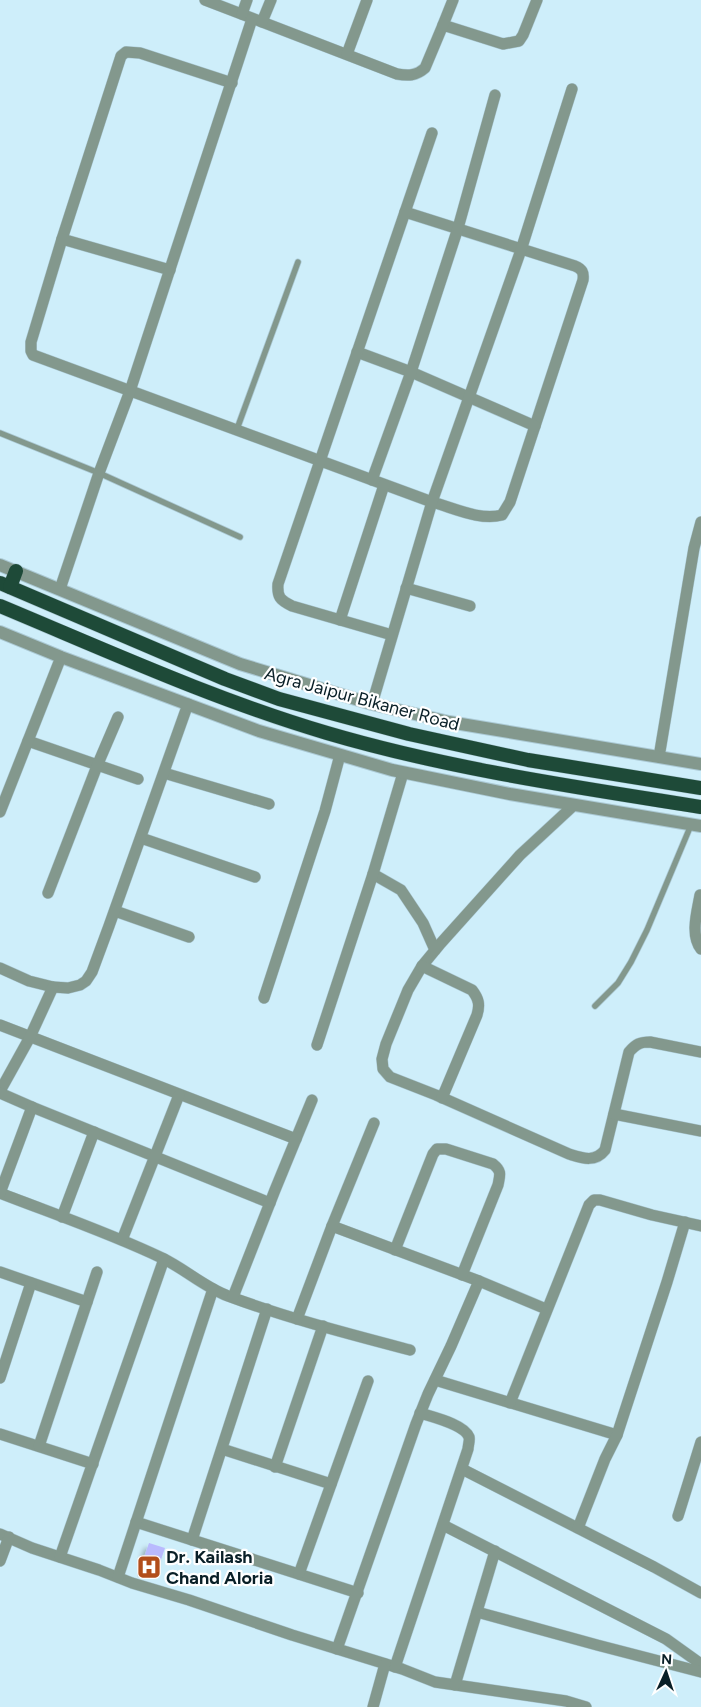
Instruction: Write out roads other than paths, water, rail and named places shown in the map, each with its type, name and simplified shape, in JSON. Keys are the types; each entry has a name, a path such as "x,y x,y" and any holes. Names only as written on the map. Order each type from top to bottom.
{"highway":[{"path":"5,585 16,571"},
{"name":"Agra Jaipur Bikaner Road","path":"5,585 225,679 279,699 409,734 528,760 701,788"},
{"path":"0,606 212,694 270,716 328,734 402,753 530,779 701,807"}],"street":[{"path":"206,0 397,74 414,75 420,73 425,68 452,0"},
{"path":"247,0 252,18"},
{"path":"60,590 99,473 130,392 252,18 271,0"},
{"path":"346,54 367,0"},
{"path":"443,25 503,44 511,44 519,41 523,35 537,0"},
{"path":"232,83 140,53 126,52 122,56 62,239 31,342 33,355 432,502 481,516 494,518 502,515 510,502 583,275 581,269 575,266 405,212"},
{"path":"372,704 432,502 520,250 572,89"},
{"path":"372,480 411,372 458,228 495,95"},
{"path":"392,635 292,606 282,601 277,592 278,584 432,133"},
{"path":"62,239 170,270"},
{"path":"357,352 411,372 535,426"},
{"path":"340,620 384,485"},
{"path":"659,757 694,548 701,522"},
{"path":"0,565 240,664 372,704 449,722 701,764"},
{"path":"406,588 470,606"},
{"path":"0,632 61,657 259,731 340,755 403,772 696,826"},
{"path":"0,812 61,657"},
{"path":"0,968 29,981 53,987 68,988 80,985 86,981 92,972 115,911 188,704"},
{"path":"48,893 97,766 118,718"},
{"path":"28,741 138,779"},
{"path":"264,998 325,811 340,755"},
{"path":"164,772 270,804"},
{"path":"317,1045 373,874 403,772"},
{"path":"574,805 520,855 422,966 408,990 386,1044 382,1059 383,1069 390,1077 569,1154 594,1159 605,1150 629,1052 635,1045 642,1042 650,1042 701,1052"},
{"path":"141,838 255,877"},
{"path":"373,874 401,890 423,923 435,950"},
{"path":"700,895 695,932 696,941 701,949"},
{"path":"115,911 190,937"},
{"path":"422,966 472,990 477,996 479,1006 477,1016 442,1098"},
{"path":"53,987 30,1037 0,1092 32,1107 270,1203"},
{"path":"0,1025 296,1139"},
{"path":"122,1240 179,1095"},
{"path":"233,1298 312,1100"},
{"path":"32,1107 0,1193 122,1240 164,1259 213,1289 233,1298 297,1319 410,1350"},
{"path":"614,1114 701,1130"},
{"path":"297,1319 374,1123"},
{"path":"62,1217 94,1132"},
{"path":"395,1250 433,1154 437,1150 446,1149 493,1164 499,1168 501,1174 498,1185 462,1274"},
{"path":"510,1403 589,1205 594,1200 701,1226"},
{"path":"578,1528 605,1459 617,1435 685,1222"},
{"path":"332,1226 462,1274 546,1309"},
{"path":"60,1557 164,1259"},
{"path":"0,1272 87,1302"},
{"path":"39,1446 97,1272"},
{"path":"337,1649 420,1413 479,1281"},
{"path":"0,1378 31,1283"},
{"path":"118,1577 213,1289"},
{"path":"192,1540 267,1309"},
{"path":"275,1467 323,1326"},
{"path":"434,1380 617,1435"},
{"path":"299,1574 368,1381"},
{"path":"373,1707 443,1525 468,1449 469,1438 464,1430 420,1413"},
{"path":"0,1434 93,1464"},
{"path":"678,1516 701,1442"},
{"path":"222,1449 331,1484"},
{"path":"462,1469 701,1593"},
{"path":"136,1522 358,1593"},
{"path":"443,1525 666,1639 701,1664"},
{"path":"0,1561 4,1536 32,1548 435,1682 586,1707"},
{"path":"455,1685 496,1551"},
{"path":"477,1612 701,1672"}],"lane":[{"path":"237,429 298,262"},
{"path":"0,433 99,473 240,537"},
{"path":"594,1006 618,983 631,962 696,826"}],"place":[{"name":"Dr. Kailash Chand Aloria","path":"149,1567"}]}
